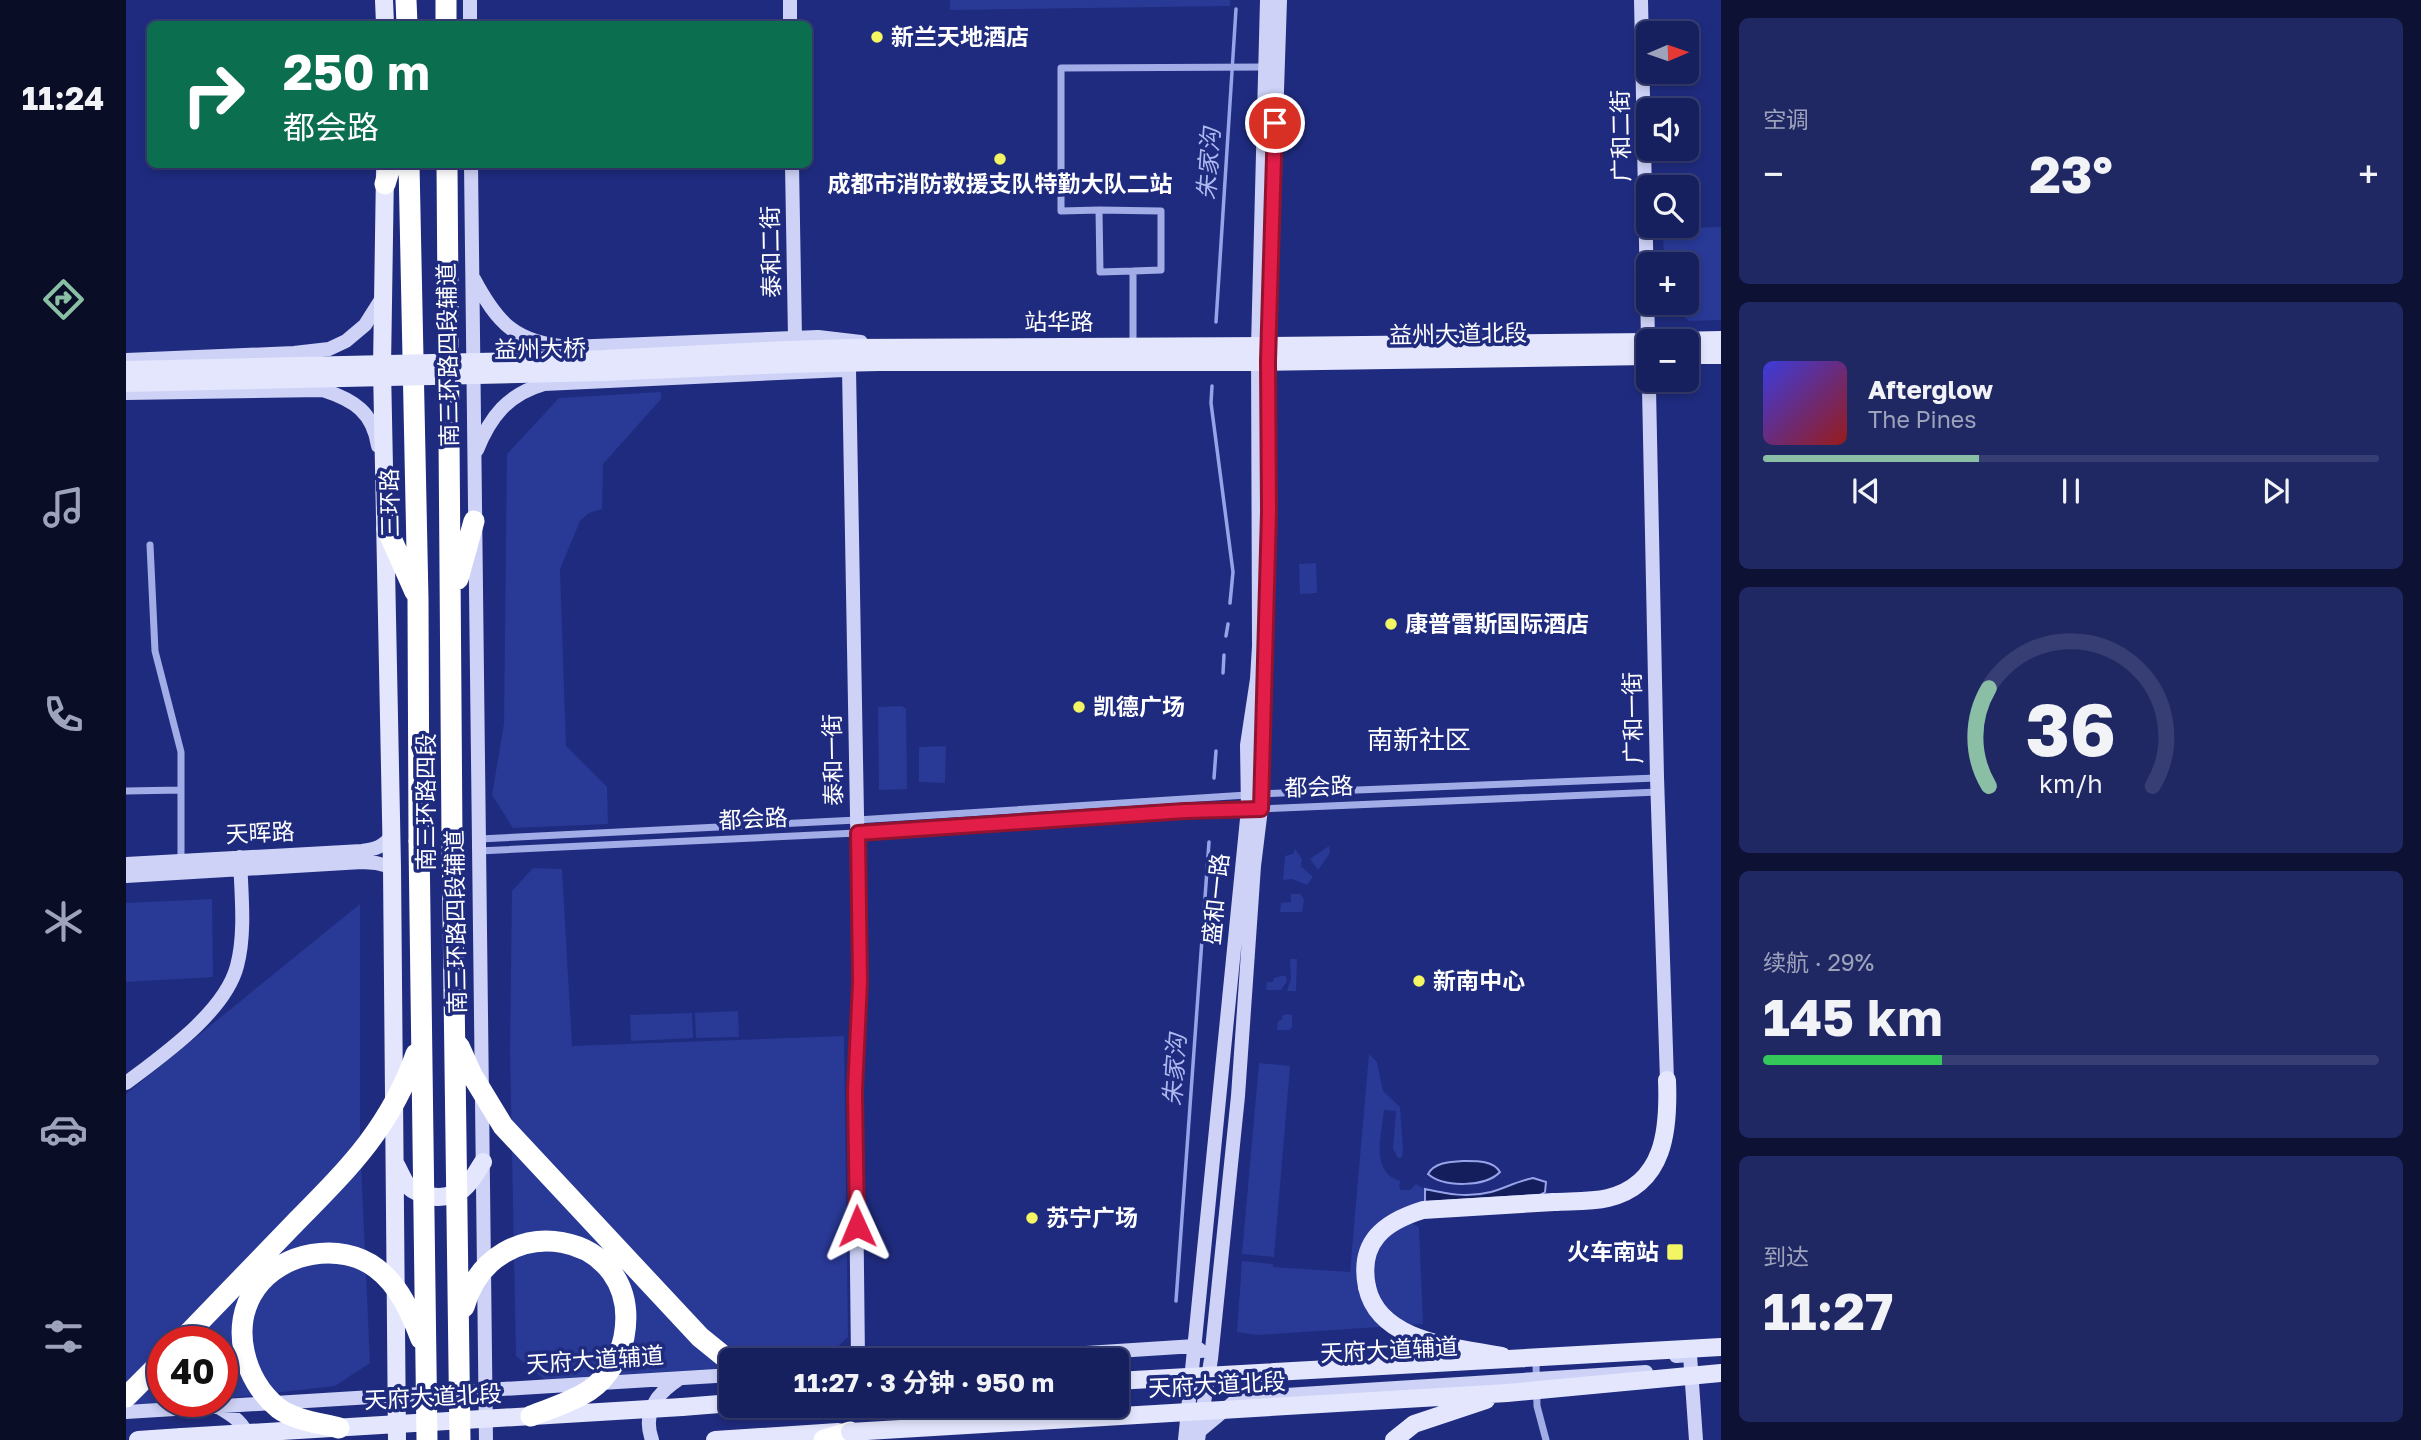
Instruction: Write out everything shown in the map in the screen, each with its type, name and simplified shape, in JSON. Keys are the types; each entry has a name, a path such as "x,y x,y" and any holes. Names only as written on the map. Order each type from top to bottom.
{"highway":[{"path":"406,0 407,21"},
{"path":"446,0 446,21"},
{"name":"三环路","path":"409,168 418,600 419,841"},
{"name":"南三环路四段","path":"447,168 460,1440"},
{"path":"452,601 474,521"},
{"path":"387,529 418,600"},
{"name":"南三环路四段","path":"419,841 427,1439"},
{"path":"455,1036 471,1076 503,1126 700,1337 719,1352"},
{"path":"195,1326 355,1161 382,1127 406,1086 422,1039"},
{"path":"458,1325 469,1287 478,1273 506,1251 545,1239 568,1242 588,1251 603,1263 617,1281 624,1300 626,1325 621,1348 612,1366 593,1388 575,1399 531,1416"},
{"path":"339,1427 298,1417 280,1409 260,1389 247,1365 242,1340 243,1317 255,1288 272,1271 295,1259 317,1253 340,1254 365,1261 387,1278 402,1298 426,1350"},
{"path":"126,1396 147,1376"},
{"path":"824,1440 850,1432"}],"main road":[{"path":"383,21 384,0"},
{"path":"387,171 382,368 392,867 397,1440"},
{"path":"1699,340 1721,340"},
{"name":"站华路","path":"879,355 1133,347 1263,354"},
{"name":"站华路","path":"790,351 848,348 879,355 1263,354"},
{"name":"益州大道北段","path":"1263,354 1636,349"},
{"path":"790,351 879,355"},
{"name":"益州大桥","path":"126,370 604,359 790,351"},
{"name":"益州大桥","path":"126,383 604,372 790,351"},
{"path":"1699,355 1721,355"},
{"path":"1509,1358 1429,1340 1397,1327 1385,1318 1369,1293 1365,1266 1372,1243 1388,1225 1406,1215 1423,1210 1606,1199 1624,1193 1649,1172 1664,1144 1667,1080"},
{"path":"395,1162 406,1183 416,1191 432,1197 446,1197 462,1190 483,1162"},
{"name":"天府大道北段","path":"1129,1380 1721,1347"},
{"name":"天府大道北段","path":"715,1440 1507,1392 1721,1373"},
{"path":"1394,1440 1413,1424 1507,1392"},
{"name":"天府大道北段","path":"138,1440 719,1405"}],"street":[{"path":"378,0 382,21"},
{"path":"470,0 470,21"},
{"path":"790,0 790,21"},
{"path":"1263,354 1267,0"},
{"path":"1263,354 1280,0"},
{"name":"广和二街","path":"1641,0 1648,329"},
{"path":"1099,211 1100,272 1161,270 1161,211 1099,211 1061,211 1061,68 1265,67"},
{"name":"南三环路四段辅道","path":"471,168 486,1433"},
{"name":"泰和二街","path":"790,351 792,168"},
{"path":"1133,271 1133,347"},
{"path":"472,275 487,303 506,326 526,339 550,346 790,351 837,338 879,355"},
{"path":"126,360 294,353 329,349 346,341 365,325 385,294"},
{"path":"544,384 534,380 528,365 530,356 550,346"},
{"name":"盛和一路","path":"1192,1438 1211,1359 1238,1096 1254,866 1255,802 1248,746 1259,646 1263,354"},
{"path":"474,458 486,427 494,416 521,393 544,384 821,372 849,369 879,355"},
{"name":"泰和一街","path":"849,369 860,982 855,1091 858,1348"},
{"path":"126,393 323,390 344,398 368,415 376,433 387,529"},
{"name":"广和一街","path":"1649,392 1657,785 1667,1080"},
{"path":"150,545 155,650 181,752 181,860"},
{"name":"都会路","path":"480,845 1185,811 1255,802 1657,785"},
{"name":"都会路","path":"480,845 1255,802 1657,785"},
{"path":"126,791 181,790"},
{"name":"盛和一路","path":"1192,1438 1195,1346 1255,802"},
{"name":"天晖路","path":"126,876 376,849 386,843 391,835"},
{"name":"天晖路","path":"126,864 181,860 240,863 362,862 392,867"},
{"path":"126,1083 206,1016 230,985 241,943 240,863"},
{"path":"1129,1350 1195,1346"},
{"name":"天府大道辅道","path":"1195,1346 1240,1381 1536,1372"},
{"name":"天府大道辅道","path":"1192,1438 1239,1398 1536,1372 1691,1362 1696,1440"},
{"path":"1536,1372 1537,1406 1545,1440"},
{"name":"天府大道辅道","path":"238,1405 719,1376"},
{"path":"652,1440 649,1416 655,1398 680,1378"},
{"name":"天府大道辅道","path":"126,1412 147,1411"},
{"path":"234,1417 242,1424 249,1440"}],"shaded area":[{"path":"950,0 1230,0 1230,6 950,10"},
{"path":"1699,227 1721,227 1721,320 1689,321 1683,315 1699,315 1699,252 1664,252 1663,238 1699,238"},
{"path":"661,392 661,399 603,464 602,509 589,513 580,521 560,569 566,746 607,787 608,824 513,828 492,795 504,724 507,454 559,398"},
{"path":"1316,563 1317,593 1300,594 1299,564"},
{"path":"902,706 906,709 907,789 879,790 878,707"},
{"path":"946,746 945,783 919,782 919,747"},
{"path":"1329,846 1330,853 1318,870 1310,859"},
{"path":"1295,849 1302,859 1301,866 1313,877 1307,885 1292,879 1283,880 1285,856 1293,854"},
{"path":"533,868 562,869 572,1046 844,1036 848,1337 837,1348 719,1348 719,1369 544,1379 516,1356 510,1052 512,891"},
{"path":"1291,894 1300,894 1304,899 1302,912 1280,912 1281,903 1291,902"},
{"path":"212,899 213,977 126,982 126,903"},
{"path":"360,904 360,1141 370,1363 335,1386 238,1397 238,1326 147,1326 147,1404 126,1404 126,1094"},
{"path":"1290,959 1297,959 1296,991 1287,991 1291,979"},
{"path":"1286,976 1287,981 1281,990 1266,990 1267,982 1273,982 1274,978"},
{"path":"738,1011 739,1037 696,1038 695,1013"},
{"path":"692,1013 693,1038 631,1041 630,1015"},
{"path":"1292,1015 1292,1027 1289,1030 1277,1030 1278,1021 1283,1019 1281,1016"},
{"path":"1369,1054 1377,1062 1383,1091 1400,1107 1402,1157 1398,1158 1393,1149 1396,1111 1384,1110 1380,1141 1381,1161 1391,1177 1401,1181 1401,1190 1410,1190 1416,1184 1425,1189 1425,1205 1399,1216 1419,1227 1423,1324 1257,1335 1237,1332 1242,1261 1273,1264 1273,1267 1350,1272"},
{"path":"1259,1063 1290,1066 1274,1257 1242,1254"},
{"path":"1463,1161 1488,1163 1500,1172 1485,1181 1465,1184 1444,1182 1428,1174 1439,1165"},
{"path":"1533,1178 1546,1182 1545,1192 1540,1195 1425,1202 1425,1189 1474,1195"}],"waterway":[{"name":"朱家沟","path":"1216,322 1236,9"},
{"name":"朱家沟","path":"1212,386 1211,403 1233,572 1230,603"},
{"name":"朱家沟","path":"1226,636 1228,624"},
{"name":"朱家沟","path":"1223,673 1224,655"},
{"name":"朱家沟","path":"1214,778 1216,751"},
{"name":"朱家沟","path":"1176,1301 1209,842"}],"place":[{"name":"新兰天地酒店","path":"877,37"},
{"name":"成都市消防救援支队特勤大队二站","path":"1000,159"},
{"name":"康普雷斯国际酒店","path":"1391,624"},
{"name":"凯德广场","path":"1079,707"},
{"name":"新南中心","path":"1419,981"},
{"name":"苏宁广场","path":"1032,1218"},
{"name":"火车南站","path":"1675,1252"}],"district":[{"name":"南新社区","path":"1419,740"}],"route":[{"path":"857,1226 855,1091 860,982 858,833 1185,811 1261,809 1269,512 1268,361 1275,123"}]}
